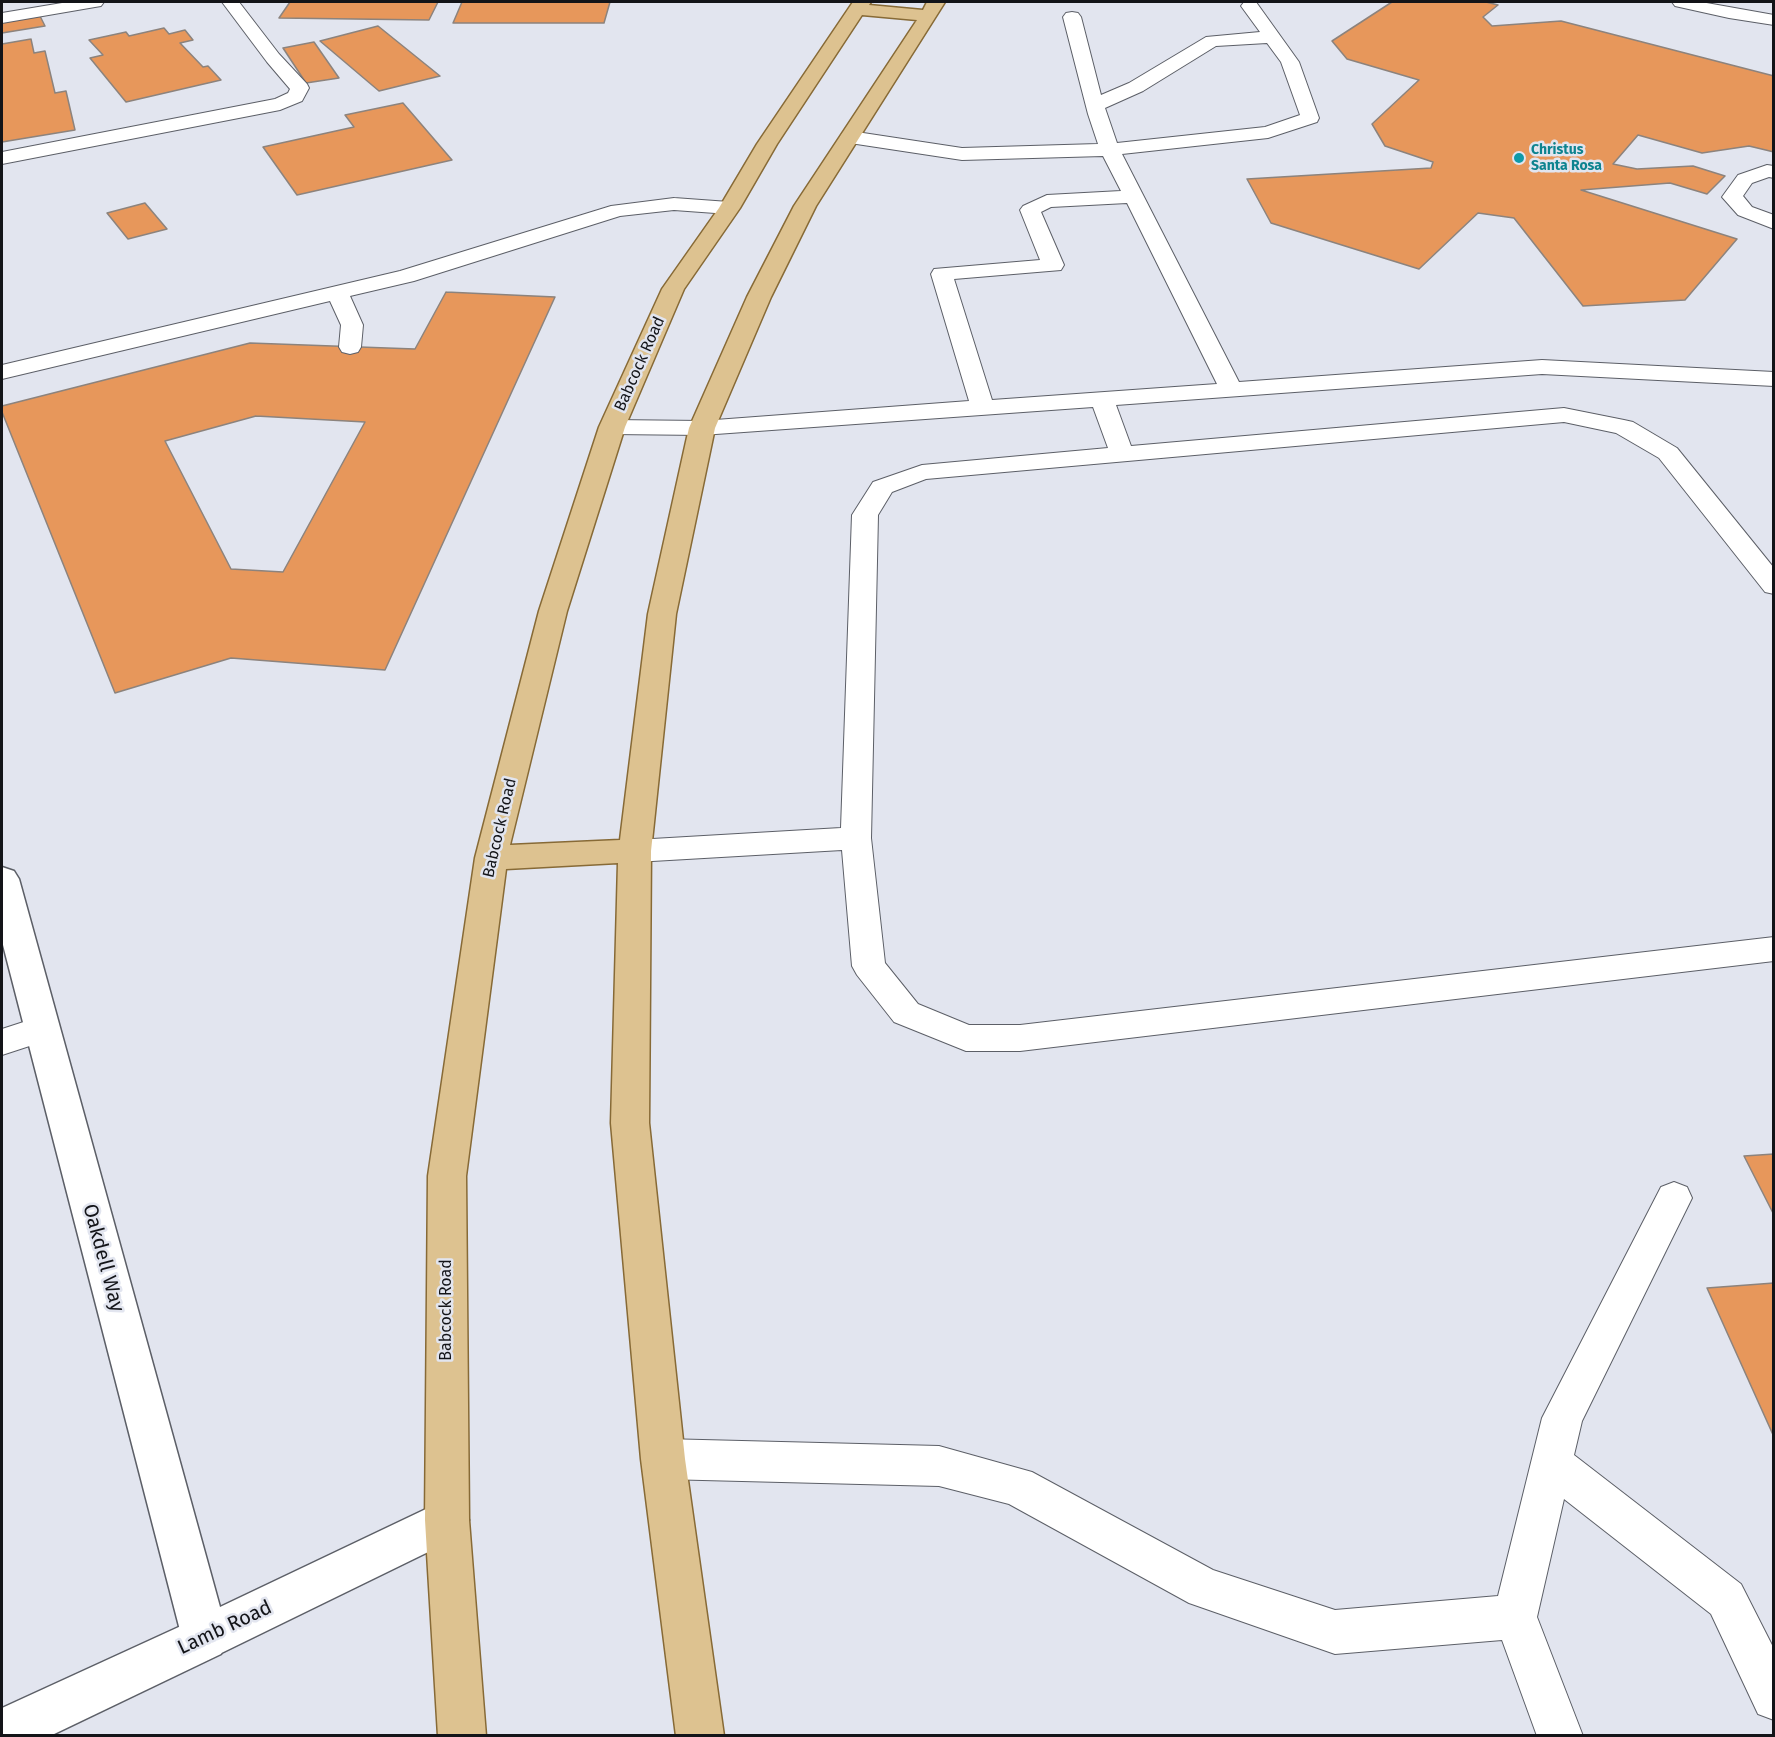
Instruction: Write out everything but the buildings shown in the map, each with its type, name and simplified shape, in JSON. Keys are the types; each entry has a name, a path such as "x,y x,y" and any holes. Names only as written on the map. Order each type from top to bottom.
{"main road":[{"path":"700,1736 663,1459 630,1123 635,851 662,614 702,428 764,286 806,206 932,9 860,5"},
{"name":"Babcock Road","path":"462,1736 447,1521 447,1176 491,858 553,611 612,427 673,289 729,208 767,144 860,5"},
{"path":"491,858 635,851"}],"street":[{"name":"Oakdell Way","path":"2,879 206,1638"},
{"name":"Lamb Road","path":"2,1733 206,1638 447,1521"}],"lane":[{"path":"2,18 95,2"},
{"path":"2,158 280,104 295,97 300,88 273,58 231,2"},
{"path":"1681,2 1773,20"},
{"path":"850,137 962,154 1110,150 1268,132 1310,118 1290,62 1250,6"},
{"path":"1072,17 1095,105 1110,150 1232,389"},
{"path":"1095,105 1136,87 1212,41 1272,37"},
{"path":"1773,172 1767,171 1744,180 1732,197 1745,212 1773,223"},
{"path":"983,409 942,274 1053,265 1030,210 1047,201 1133,197"},
{"path":"2,372 406,276 618,210 674,204 729,208"},
{"path":"337,292 351,325 350,346"},
{"path":"612,427 702,428 1232,389 1553,391 1773,379"},
{"path":"1773,586 1668,453 1624,427 1553,391 1122,454 922,472 882,487 865,515 856,838 869,966 906,1013 966,1038 1020,1038 1773,949"},
{"path":"1102,399 1122,454"},
{"path":"635,851 856,838"},
{"path":"2,1042 42,1029"},
{"path":"1560,1736 1515,1617 1562,1418 1674,1198"},
{"path":"663,1459 939,1466 1017,1486 1204,1588 1335,1632 1515,1617"},
{"path":"1551,1463 1726,1599 1773,1698"}],"place":[{"name":"Christus Santa Rosa","path":"1519,158"}]}
